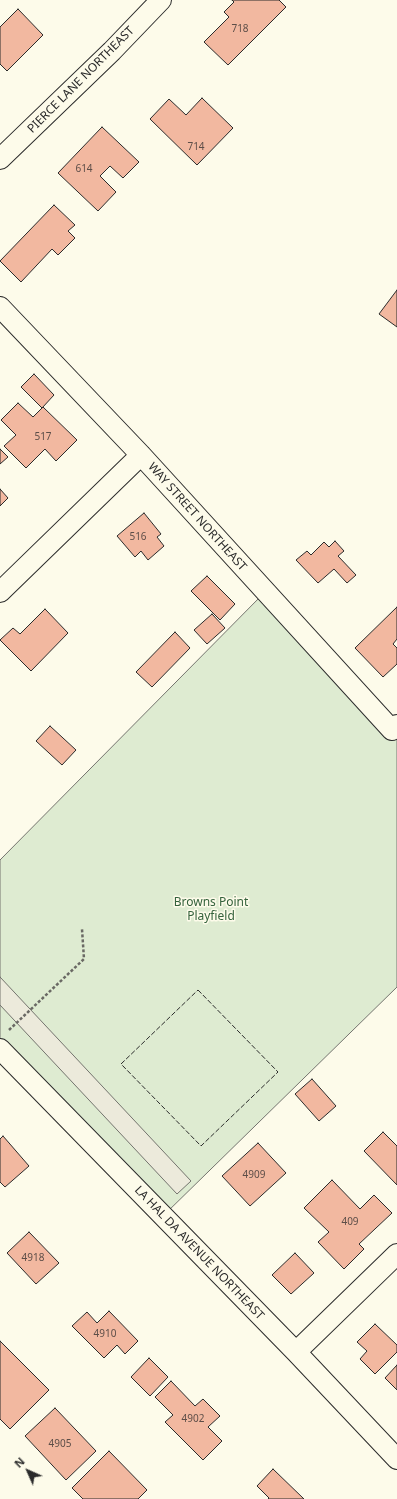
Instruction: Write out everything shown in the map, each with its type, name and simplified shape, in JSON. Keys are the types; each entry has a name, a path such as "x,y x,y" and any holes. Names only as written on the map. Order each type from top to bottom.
{"street":[{"name":"PIERCE LANE NORTHEAST","path":"0,160 112,51 161,0"},
{"name":"WAY STREET NORTHEAST","path":"0,307 395,727"},
{"path":"0,592 141,456"},
{"name":"LA HAL DA AVENUE NORTHEAST","path":"3,1041 397,1459"},
{"path":"296,1352 397,1254"}],"path":[{"path":"3,1041 84,959 82,929"}],"green space":[{"name":"Browns Point Playfield","path":"265,592 397,735 397,987 163,1216 0,1049 0,860"}],"shaded area":[{"path":"0,977 191,1181 177,1194 0,1005"}],"building":[{"path":"232,0 279,0 286,7 228,65 204,42 229,17 224,12 234,2"},
{"path":"18,9 43,35 7,71 0,64 0,27"},
{"path":"202,98 233,128 197,165 150,119 169,99 186,115"},
{"path":"102,127 139,162 123,178 110,166 100,176 116,192 98,211 58,173"},
{"path":"54,205 75,225 68,231 75,238 58,255 52,249 21,282 0,261"},
{"path":"397,290 397,327 379,314"},
{"path":"34,374 54,395 42,408 21,387"},
{"path":"18,403 33,417 43,407 77,440 56,461 45,449 26,468 4,446 16,435 1,420"},
{"path":"0,449 8,457 0,464"},
{"path":"0,489 8,498 0,506"},
{"path":"144,513 161,534 157,537 164,546 148,560 141,551 135,557 117,536"},
{"path":"335,541 344,551 338,556 356,575 347,583 334,569 318,583 296,560 307,551 311,555 324,542 329,547"},
{"path":"207,576 235,604 220,620 191,591"},
{"path":"397,607 397,639 393,644 397,648 397,664 383,677 355,648"},
{"path":"45,609 68,633 31,671 0,640 13,628 20,634"},
{"path":"212,614 225,628 207,644 194,630"},
{"path":"175,632 190,648 152,687 136,672"},
{"path":"50,726 76,750 62,765 36,741"},
{"path":"312,1079 336,1106 319,1121 295,1094"},
{"path":"383,1132 397,1146 397,1185 364,1151"},
{"path":"3,1136 29,1166 5,1187 0,1182 0,1139"},
{"path":"258,1143 286,1173 250,1206 222,1176"},
{"path":"332,1180 360,1209 374,1195 392,1213 359,1244 364,1249 344,1269 318,1242 329,1232 304,1208"},
{"path":"29,1232 59,1263 36,1284 7,1253"},
{"path":"295,1253 314,1273 291,1294 272,1275"},
{"path":"109,1311 138,1341 125,1354 117,1345 104,1358 72,1326 87,1312 97,1323"},
{"path":"375,1324 397,1345 397,1352 375,1374 360,1359 367,1351 357,1342"},
{"path":"0,1341 49,1390 10,1429 0,1419"},
{"path":"149,1358 168,1377 150,1396 131,1377"},
{"path":"397,1365 397,1390 385,1378"},
{"path":"171,1381 195,1406 203,1399 220,1416 208,1427 222,1441 203,1460 165,1422 173,1415 155,1397"},
{"path":"55,1408 96,1451 66,1480 25,1436"},
{"path":"109,1451 147,1490 138,1499 83,1499 72,1488"},
{"path":"273,1469 304,1499 268,1499 269,1498 257,1486"}],"fence":[{"path":"198,990 278,1072 201,1146 121,1064 198,990"}]}
